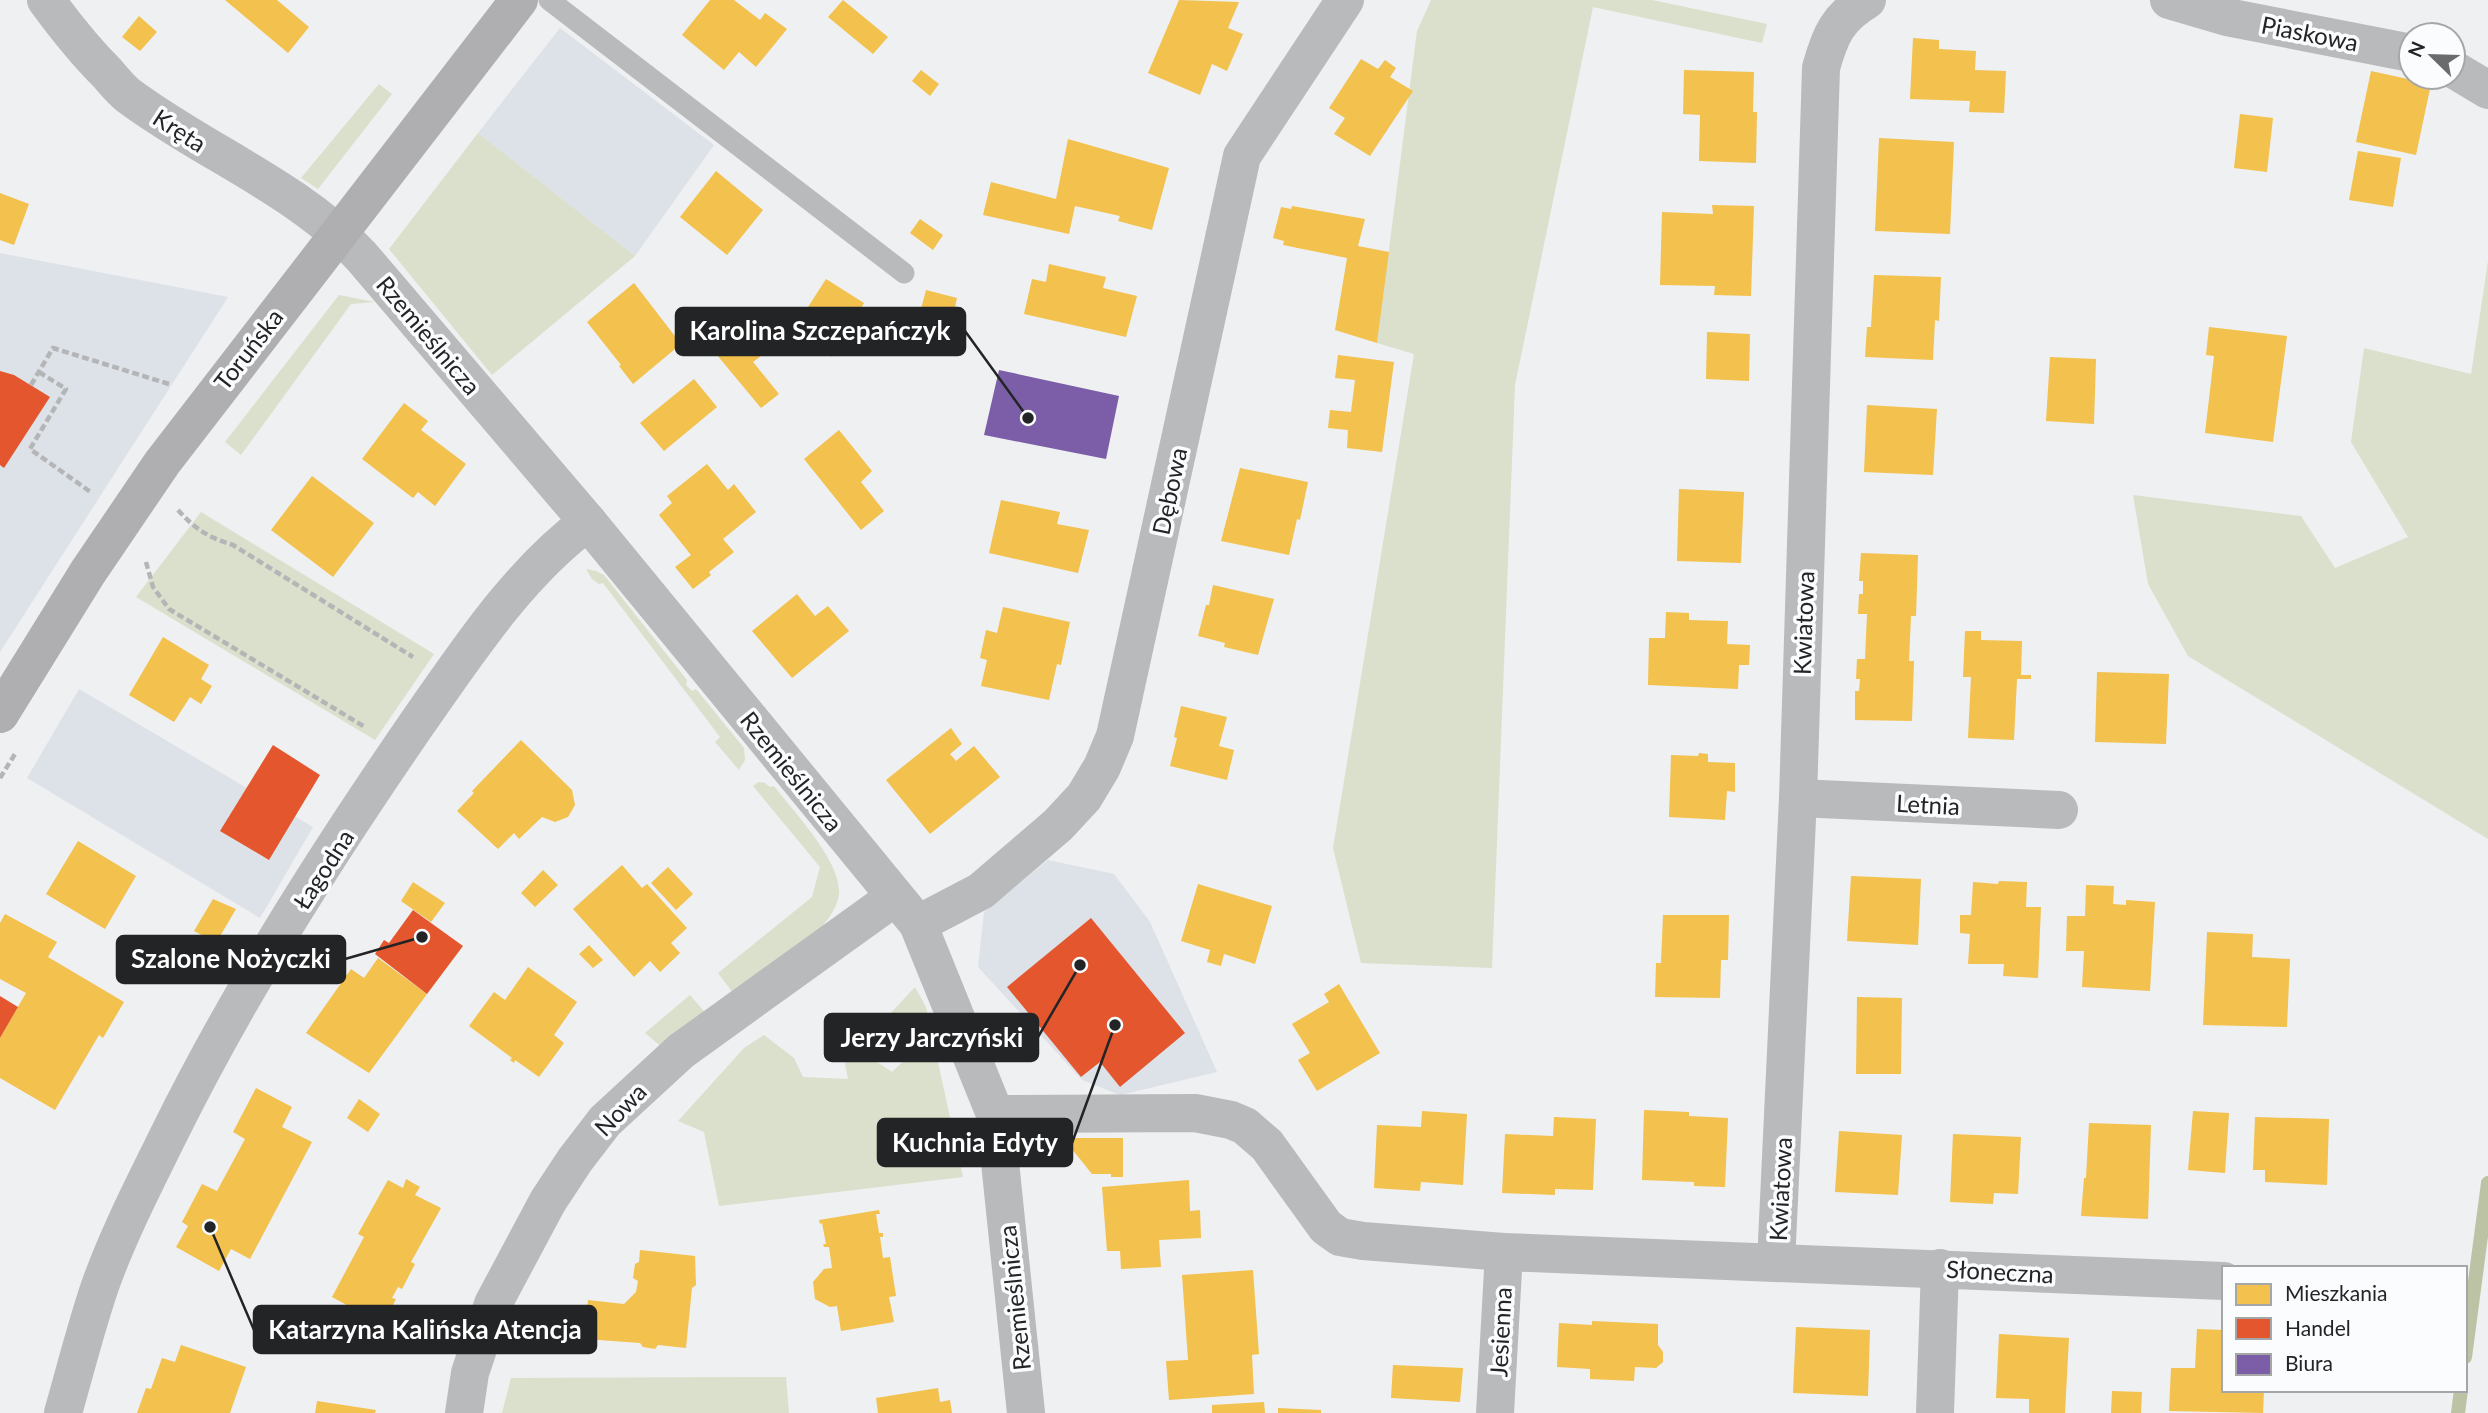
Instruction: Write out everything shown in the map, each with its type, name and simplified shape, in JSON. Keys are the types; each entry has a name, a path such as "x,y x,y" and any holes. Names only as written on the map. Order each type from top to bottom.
{"main road":[{"name":"Toruńska","path":"0,715 142,490 206,403 519,0"}],"street":[{"name":"Kręta","path":"46,0 73,37 127,94 184,134 311,211 339,232"},
{"name":"Dębowa","path":"906,911 981,891 1058,825 1084,797 1102,767 1115,736 1242,156 1345,0"},
{"name":"Kwiatowa","path":"1776,1263 1798,798 1821,68 1827,47 1843,17 1867,0"},
{"name":"Piaskowa","path":"2169,0 2227,17 2397,50"},
{"path":"2467,77 2488,90"},
{"name":"Rzemieślnicza","path":"339,232 588,522 906,911 995,1114 1026,1413"},
{"name":"Łagodna","path":"63,1413 100,1285 145,1182 250,982 401,748 449,680 523,583 549,554 588,522"},
{"name":"Letnia","path":"1798,798 2059,810"},
{"name":"Nowa","path":"464,1413 470,1373 493,1304 548,1201 605,1121 681,1051 906,911"},
{"name":"Słoneczna","path":"995,1114 1195,1113 1231,1120 1245,1126 1267,1145 1326,1227 1340,1237 1379,1243 1504,1252 2222,1281"},
{"name":"Jesienna","path":"1495,1413 1504,1252"},
{"path":"1935,1413 1940,1268"}],"lane":[{"path":"549,0 904,273"}],"path":[{"path":"31,385 53,348 174,386"},
{"path":"39,372 66,389 30,449 94,494"},
{"path":"173,504 195,528 233,545 449,680"},
{"path":"145,558 153,587 169,609 401,748"}],"shaded area":[{"path":"560,28 714,145 635,256 478,133"},
{"path":"0,253 228,297 0,652"},
{"path":"79,689 313,827 260,918 27,778"},
{"path":"1048,860 1114,874 1150,922 1217,1072 1120,1095 1082,1080 978,967 984,912"}],"green space":[{"path":"1431,0 1652,0 1767,24 1762,43 1593,7 1515,385 1492,968 1361,963 1333,848 1414,354 1377,343 1417,31"},
{"path":"379,84 392,94 318,189 301,178"},
{"path":"478,133 635,256 492,375 389,249"},
{"path":"2488,261 2488,839 2188,656 2148,584 2133,495 2301,516 2335,568 2408,537 2351,442 2364,348 2471,374"},
{"path":"339,295 375,302 351,304 241,455 225,442"},
{"path":"201,512 434,654 375,740 136,597"},
{"path":"586,569 604,575 687,680 686,685 692,691 696,689 744,748 745,760 739,770 715,742 720,737 603,583 599,584 592,579"},
{"path":"758,782 774,786 815,837 833,867 839,894 835,908 821,928 733,993 718,973 812,897 820,867 753,786"},
{"path":"915,987 926,1007 963,1177 719,1206 704,1132 678,1121 744,1048 764,1035 794,1058 803,1077 848,1079 843,1054 849,1040 875,1030","holes":["898,1028 909,1056 892,1072 868,1056 869,1042"]},
{"path":"690,995 707,1015 663,1048 645,1033"},
{"path":"786,1377 789,1413 502,1413 511,1378"}],"building: Mieszkania":[{"path":"225,0 277,0 309,27 288,53"},
{"path":"710,0 734,0 760,20 765,13 787,29 756,67 739,52 724,70 682,35"},
{"path":"843,0 888,37 873,54 828,17"},
{"path":"1179,0 1239,2 1228,28 1243,34 1227,71 1212,64 1200,95 1148,73"},
{"path":"139,16 157,32 140,51 122,37"},
{"path":"1913,38 1939,40 1939,49 1976,51 1975,70 2006,71 2004,113 1969,112 1970,101 1910,99"},
{"path":"1361,59 1378,69 1385,60 1396,68 1390,77 1413,91 1370,156 1334,134 1345,118 1329,108"},
{"path":"921,70 939,84 930,96 912,81"},
{"path":"1684,70 1754,72 1753,112 1757,112 1756,163 1699,161 1700,115 1683,114"},
{"path":"2371,71 2397,77 2397,91 2430,91 2416,155 2356,142"},
{"path":"2240,114 2273,118 2267,172 2234,168"},
{"path":"1879,138 1954,142 1950,234 1875,231"},
{"path":"1068,139 1169,168 1152,230 1118,221 1120,216 1075,206 1069,234 983,215 991,182 1056,199"},
{"path":"2358,151 2401,158 2393,207 2349,200"},
{"path":"716,171 763,210 727,255 680,217"},
{"path":"0,193 29,204 14,245 0,240"},
{"path":"1712,205 1754,206 1751,296 1714,295 1715,286 1660,285 1662,212 1713,214"},
{"path":"1292,206 1365,219 1358,246 1389,252 1377,343 1335,330 1347,258 1283,245 1284,241 1273,238 1281,207 1291,209"},
{"path":"920,219 943,235 933,250 910,233"},
{"path":"1049,264 1106,277 1103,288 1137,296 1126,337 1024,314 1032,279 1046,282"},
{"path":"1874,275 1941,277 1939,321 1935,320 1933,360 1865,357 1867,327 1871,327"},
{"path":"826,279 864,303 832,357 792,332"},
{"path":"634,283 681,344 633,384 587,322"},
{"path":"926,290 957,298 953,317 921,309"},
{"path":"727,316 743,334 754,325 773,347 753,362 779,394 761,408 702,337"},
{"path":"2209,327 2287,336 2273,442 2205,433 2214,356 2206,355"},
{"path":"1707,332 1750,334 1749,381 1706,379"},
{"path":"1338,355 1394,362 1382,452 1347,448 1348,430 1328,428 1330,410 1351,412 1355,380 1335,378"},
{"path":"2050,357 2096,359 2094,424 2046,421"},
{"path":"694,379 717,407 664,451 640,423"},
{"path":"404,403 428,421 421,430 466,464 435,506 418,492 413,498 362,459"},
{"path":"1867,405 1937,409 1933,475 1864,472"},
{"path":"839,430 872,471 861,482 884,511 861,530 804,459"},
{"path":"707,464 728,490 734,484 756,512 723,539 734,552 693,589 675,567 691,555 659,515 672,503 667,496"},
{"path":"1240,468 1308,482 1289,555 1221,541"},
{"path":"312,476 374,523 333,577 271,530"},
{"path":"1679,489 1744,492 1741,563 1677,561"},
{"path":"1001,500 1060,512 1057,524 1089,530 1078,573 989,553"},
{"path":"1861,553 1918,555 1916,616 1911,616 1909,661 1914,661 1912,721 1855,720 1855,691 1859,691 1860,679 1856,679 1857,659 1865,659 1867,614 1858,614 1859,594 1863,594 1863,581 1859,581"},
{"path":"1213,585 1274,599 1258,655 1224,647 1225,643 1198,636"},
{"path":"797,594 815,616 828,606 849,631 792,678 752,631"},
{"path":"1003,607 1070,622 1061,665 1057,664 1049,700 981,686 987,660 980,658 986,630 997,633"},
{"path":"1666,612 1689,613 1689,620 1728,621 1727,644 1750,645 1749,665 1739,665 1738,689 1648,685 1649,638 1665,638"},
{"path":"1965,631 1981,631 1981,640 2022,641 2021,675 2031,675 2031,679 2017,679 2014,740 1968,738 1971,677 1963,677"},
{"path":"163,637 209,665 201,679 212,686 201,704 190,697 174,722 129,695"},
{"path":"2097,672 2169,674 2166,744 2095,742"},
{"path":"1181,706 1227,717 1219,746 1234,750 1227,780 1170,766"},
{"path":"951,728 962,744 950,754 956,761 974,746 1000,777 930,834 886,780"},
{"path":"521,740 572,790 575,805 568,817 555,822 542,817 519,839 514,833 498,849 457,811 474,793 472,791"},
{"path":"1699,753 1708,754 1708,762 1735,763 1735,792 1727,791 1725,820 1669,817 1671,755 1698,756"},
{"path":"78,841 136,876 105,929 46,894"},
{"path":"622,865 642,888 647,884 687,928 671,943 680,953 660,972 650,961 634,977 573,909"},
{"path":"668,867 693,894 676,910 651,883"},
{"path":"543,870 558,885 535,907 521,893"},
{"path":"1851,876 1921,879 1918,945 1847,941"},
{"path":"1999,881 2027,882 2026,907 2041,907 2038,978 2003,976 2004,964 1968,964 1970,934 1960,933 1960,915 1971,915 1973,882 1998,884"},
{"path":"413,882 445,903 431,922 401,901"},
{"path":"1198,884 1272,906 1255,964 1224,954 1221,966 1207,962 1210,950 1181,941"},
{"path":"2086,885 2114,886 2113,904 2126,905 2126,900 2155,902 2150,991 2082,987 2084,951 2066,951 2067,916 2085,916"},
{"path":"213,899 236,909 216,943 194,931"},
{"path":"5,914 57,942 48,957 124,1002 103,1038 99,1035 55,1110 0,1078 0,1038 26,993 0,979 0,923"},
{"path":"1663,915 1729,915 1728,960 1721,960 1720,998 1655,997 1656,963 1661,963"},
{"path":"2207,932 2253,934 2252,957 2290,959 2287,1027 2203,1025"},
{"path":"589,945 603,960 593,968 579,954"},
{"path":"378,958 427,994 369,1073 306,1033 351,969 364,978"},
{"path":"528,967 577,1002 554,1035 564,1043 539,1077 515,1060 514,1063 510,1060 512,1058 469,1026 494,992 505,1000"},
{"path":"1339,984 1380,1053 1317,1091 1298,1060 1310,1053 1292,1024 1329,1002 1324,994"},
{"path":"1857,997 1902,998 1901,1074 1856,1074"},
{"path":"256,1088 292,1107 282,1127 312,1142 250,1259 231,1249 219,1271 176,1247 188,1226 182,1222 202,1184 217,1191 245,1139 233,1132"},
{"path":"359,1099 380,1114 368,1132 347,1118"},
{"path":"1644,1110 1689,1112 1689,1116 1728,1118 1725,1187 1694,1186 1694,1182 1642,1180"},
{"path":"1422,1111 1467,1114 1463,1185 1421,1182 1420,1191 1374,1188 1377,1125 1421,1127"},
{"path":"2193,1111 2229,1113 2225,1173 2188,1170"},
{"path":"1554,1117 1596,1119 1593,1190 1555,1189 1555,1195 1502,1193 1505,1134 1553,1136"},
{"path":"2255,1117 2329,1119 2327,1185 2265,1182 2265,1170 2253,1170"},
{"path":"2089,1123 2151,1125 2148,1219 2081,1216"},
{"path":"1839,1131 1902,1135 1898,1195 1835,1192"},
{"path":"1953,1134 2021,1137 2018,1194 1994,1193 1993,1204 1950,1202"},
{"path":"1063,1138 1123,1138 1123,1177 1092,1174"},
{"path":"406,1179 420,1187 415,1195 441,1208 411,1262 415,1264 402,1289 398,1287 392,1298 396,1299 383,1325 332,1297 364,1237 358,1234 388,1180 403,1188"},
{"path":"1189,1180 1190,1211 1200,1210 1201,1238 1159,1240 1161,1267 1121,1269 1120,1251 1107,1251 1102,1187"},
{"path":"879,1210 880,1214 876,1214 879,1233 883,1233 883,1237 880,1237 883,1258 890,1257 896,1296 889,1297 894,1322 841,1331 837,1306 830,1307 815,1299 813,1282 824,1269 832,1268 829,1247 824,1247 823,1244 826,1244 819,1220"},
{"path":"640,1250 695,1256 696,1285 692,1288 686,1348 658,1345 655,1349 643,1347 640,1343 585,1339 588,1300 624,1304 636,1292 638,1281 633,1278"},
{"path":"1253,1270 1259,1354 1252,1355 1254,1394 1169,1400 1166,1361 1188,1360 1182,1275"},
{"path":"1592,1321 1658,1324 1658,1345 1663,1352 1663,1362 1656,1368 1635,1367 1634,1381 1590,1379 1590,1369 1557,1367 1559,1323 1592,1325"},
{"path":"1796,1327 1870,1330 1868,1396 1793,1393"},
{"path":"2197,1329 2222,1330 2222,1392 2264,1392 2263,1413 2169,1411 2171,1368 2195,1368"},
{"path":"1999,1334 2069,1338 2065,1413 2029,1413 2029,1399 1996,1398"},
{"path":"181,1345 246,1367 230,1413 137,1413 146,1388 151,1389 162,1358 175,1362"},
{"path":"1393,1365 1463,1368 1460,1402 1391,1398"},
{"path":"938,1388 940,1402 950,1400 952,1413 878,1413 876,1398"},
{"path":"2112,1391 2142,1392 2141,1413 2111,1413"},
{"path":"317,1401 376,1410 375,1413 315,1413"},
{"path":"1264,1402 1265,1413 1212,1413 1212,1405"},
{"path":"1278,1408 1321,1410 1321,1413 1278,1413"}],"building: Handel":[{"path":"0,371 14,375 50,397 4,468 0,465"},
{"path":"273,745 320,775 269,860 220,831"},
{"path":"413,910 463,946 427,994 375,954 384,940 389,943"},
{"path":"1091,918 1185,1033 1120,1087 1100,1062 1081,1077 1007,987"},
{"path":"0,996 18,1007 0,1038"}],"building: Biura":[{"path":"999,370 1119,396 1106,459 984,435"}],"waterway":[{"path":"2467,1342 2488,1183"},
{"path":"2458,1413 2461,1392"}],"place":[{"name":"Karolina Szczepańczyk","path":"1028,418"},
{"name":"Szalone Nożyczki","path":"422,937"},
{"name":"Jerzy Jarczyński","path":"1080,965"},
{"name":"Kuchnia Edyty","path":"1115,1025"},
{"name":"Katarzyna Kalińska Atencja","path":"210,1227"}]}
